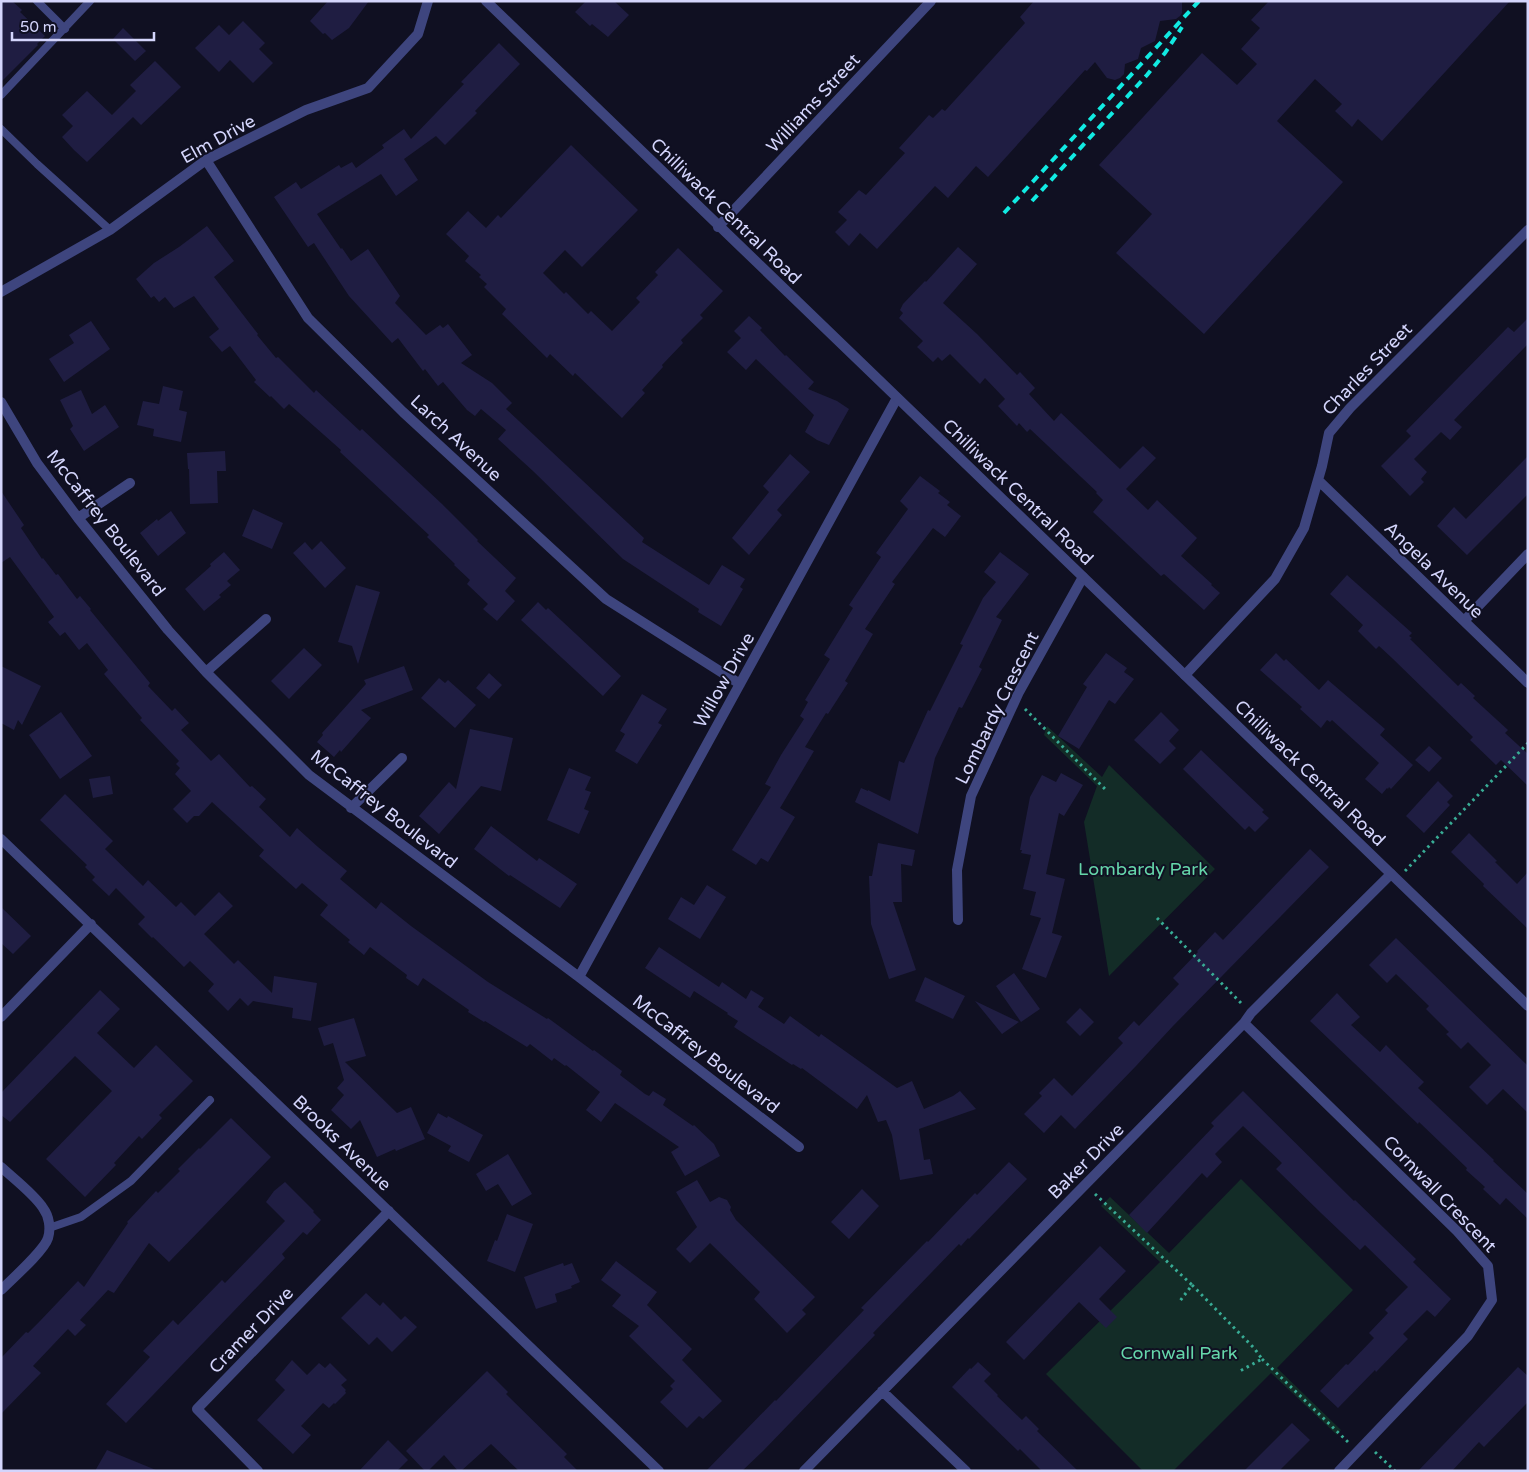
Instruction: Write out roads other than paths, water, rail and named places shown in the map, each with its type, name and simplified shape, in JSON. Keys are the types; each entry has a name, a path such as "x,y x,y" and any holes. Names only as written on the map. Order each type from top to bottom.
{"street":[{"name":"Elm Drive","path":"1,292 110,230 206,160 306,110 368,88 418,34 428,1"},
{"name":"Chilliwack Central Road","path":"486,1 718,227 1528,1006"},
{"name":"Williams Street","path":"718,227 931,1"},
{"name":"Larch Avenue","path":"206,160 308,318 403,412 606,598 740,684"},
{"name":"Charles Street","path":"1184,675 1275,579 1304,528 1329,432 1350,408 1528,230"},
{"name":"Willow Drive","path":"579,977 897,398"},
{"name":"McCaffrey Boulevard","path":"1,402 37,463 78,518 168,630 206,672 309,775 579,977 799,1147"},
{"name":"Angela Avenue","path":"1318,480 1528,683"},
{"path":"78,518 130,483"},
{"path":"1464,621 1528,554"},
{"name":"Lombardy Crescent","path":"958,920 957,870 971,796 1015,700 1083,577"},
{"path":"206,672 266,619"},
{"path":"351,808 402,758"},
{"name":"Brooks Avenue","path":"1,839 658,1471"},
{"name":"Baker Drive","path":"804,1471 1244,1023 1251,1013 1394,877"},
{"path":"1,1016 91,924"},
{"name":"Cornwall Crescent","path":"1244,1023 1457,1231 1488,1266 1492,1300 1468,1336 1339,1471"},
{"path":"1,1167 43,1207 48,1216 50,1228 48,1240 41,1249 1,1290"},
{"name":"Cramer Drive","path":"258,1471 197,1410 389,1211"},
{"path":"882,1391 966,1471"}],"lane":[{"path":"37,1 65,29"},
{"path":"1,95 90,1"},
{"path":"1,129 110,230"},
{"path":"50,1228 82,1217 131,1181 210,1100"}],"railway":[{"path":"1004,213 1199,1"},
{"path":"1032,201 1147,75 1165,53 1182,27"}],"park label":[{"name":"Lombardy Park","path":"1143,869"},
{"name":"Cornwall Park","path":"1179,1353"}]}
